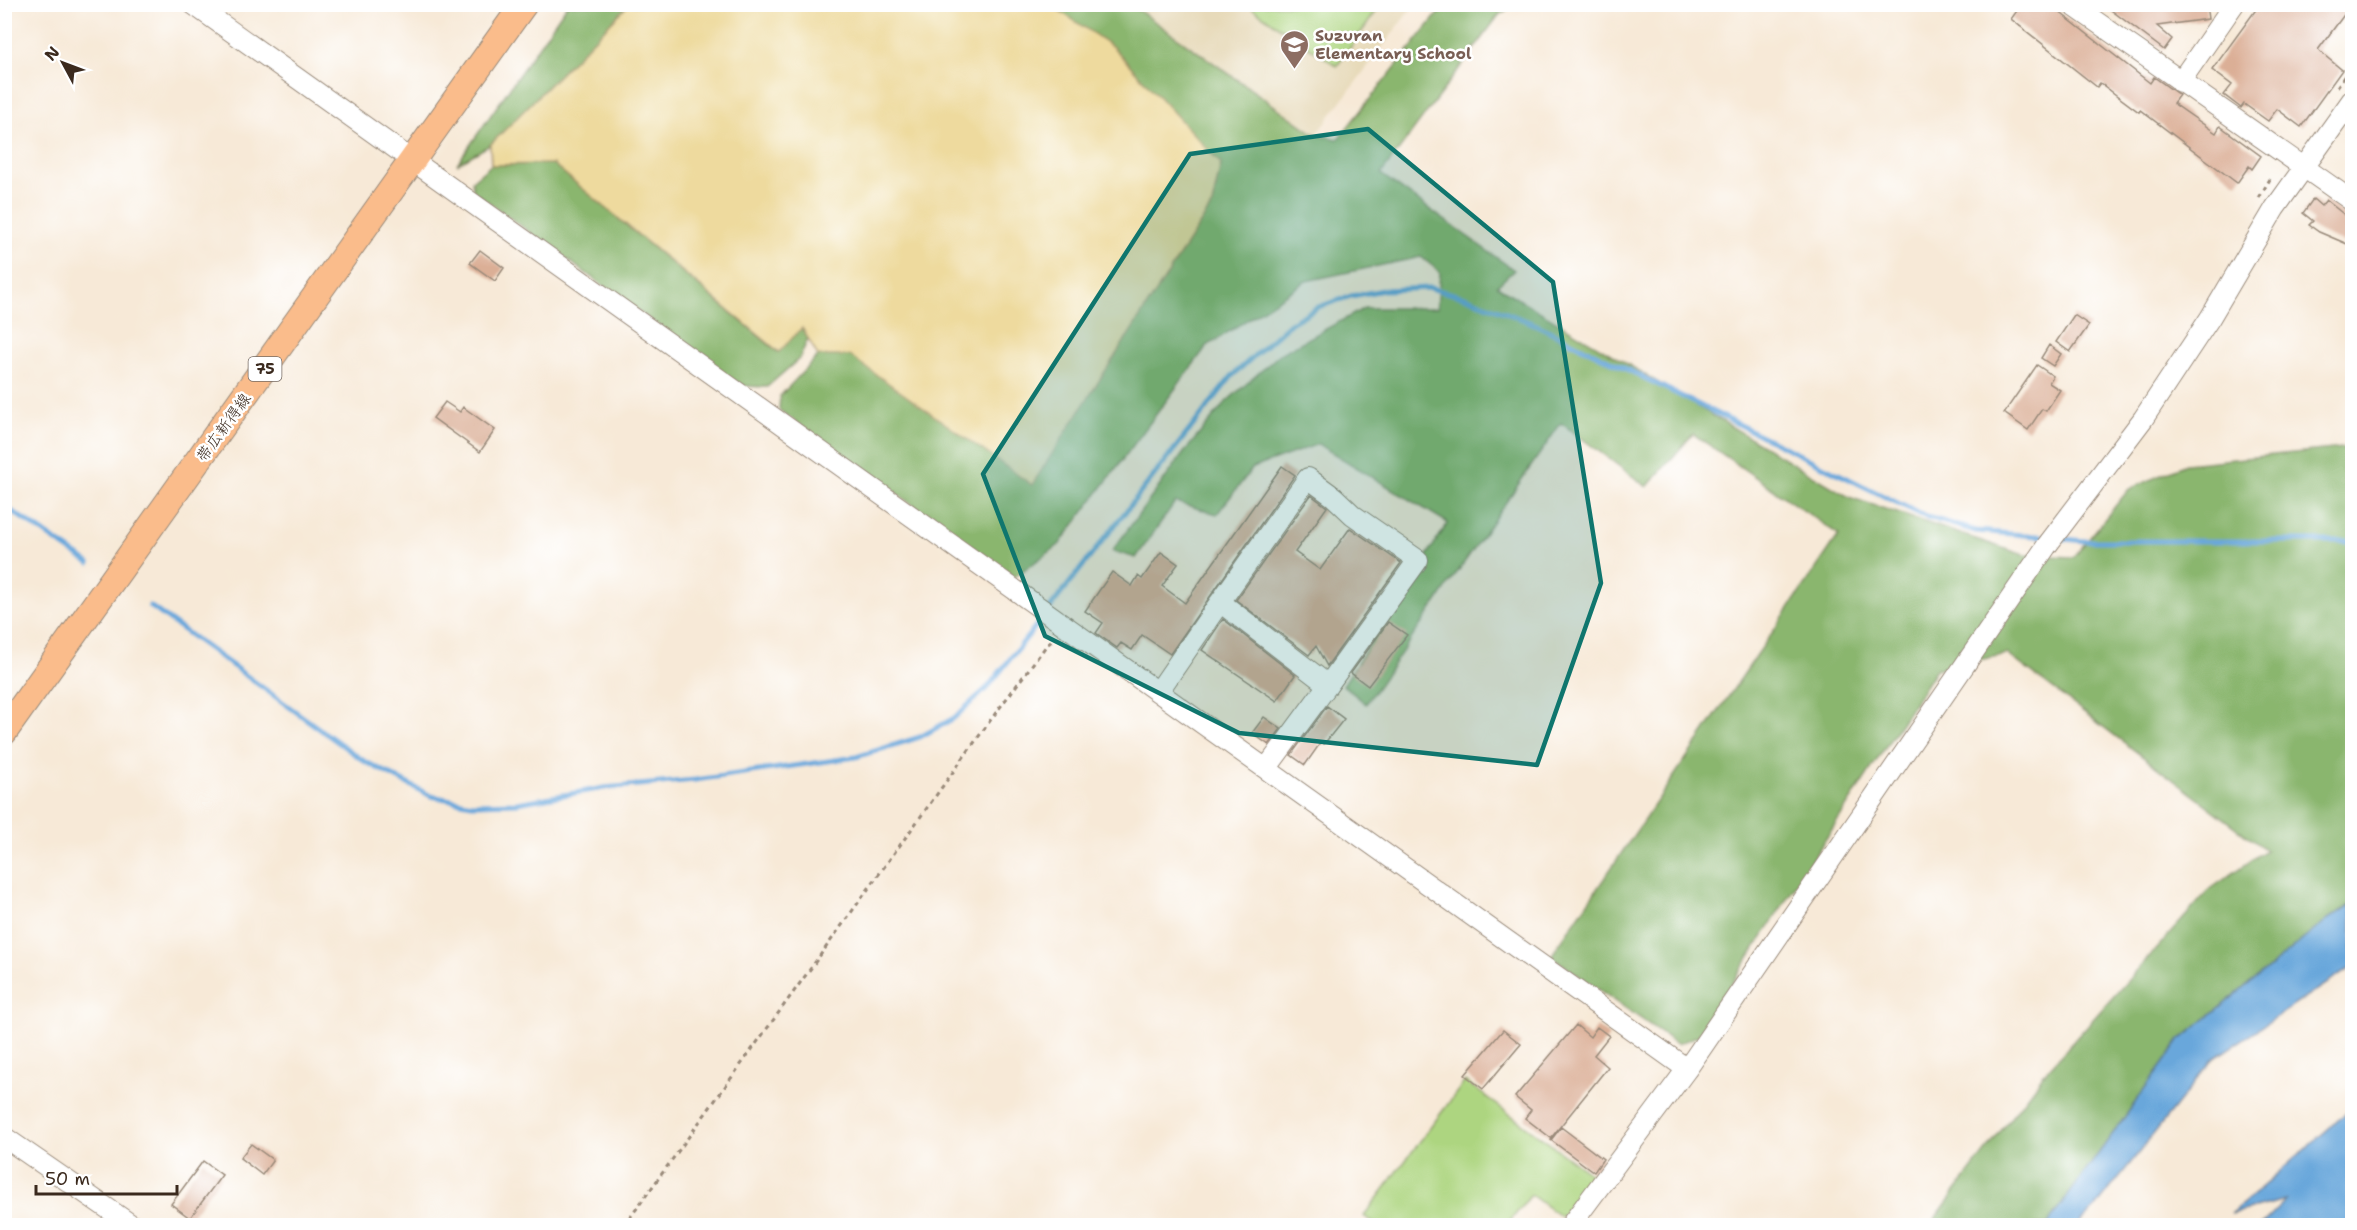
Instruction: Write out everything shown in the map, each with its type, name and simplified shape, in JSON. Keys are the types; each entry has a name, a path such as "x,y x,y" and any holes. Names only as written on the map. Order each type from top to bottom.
{"main road":[{"name":"帯広新得線","path":"4,732 524,4"}],"street":[{"path":"193,4 1687,1069"},
{"path":"2071,4 2352,201"},
{"path":"2180,82 2234,4"},
{"path":"1570,1226 1687,1069 2048,544 2142,419 2210,318 2275,208 2352,100"},
{"path":"1158,692 1308,478 1334,496 1353,515 1418,561 1266,768"},
{"path":"1220,602 1328,685"},
{"path":"4,1137 133,1226"}],"path":[{"path":"624,1226 1063,624"}],"highlighted area":[{"path":"1368,129 1553,282 1601,583 1537,765 1239,733 1045,636 983,474 1190,154"}],"shaded area":[{"name":"Suzuran Elementary School","path":"1131,5 1414,5 1316,135"}],"green space":[{"path":"567,5 628,5 490,145 457,164"},
{"path":"1051,5 1131,5 1316,135 1338,139 1445,5 1514,5 1499,15 1381,174 1514,270 1497,286 1849,497 2024,555 2074,557 2129,489 2186,464 2352,447 2352,904 2328,919 2047,1225 1930,1225 2043,1075 2209,890 2266,850 2007,654 1936,669 1698,1036 1677,1044 1551,956 1839,535 1693,434 1647,487 1561,423 1366,704 1343,685 1448,523 1318,444 1253,468 1217,514 1175,502 1136,558 1112,551 1186,450 1226,402 1281,353 1365,308 1437,308 1440,272 1421,257 1306,281 1207,346 1059,545 1014,577 779,410 780,396 818,356 850,355 1032,484 1212,205 1221,165 1113,47"},
{"path":"1247,5 1381,5 1337,66"},
{"path":"553,164 778,352 802,328 808,338 800,358 767,387 741,386 473,191 472,181 491,165"},
{"path":"1465,1081 1592,1175 1561,1217 1531,1195 1507,1225 1376,1225 1364,1216"}],"sand":[{"path":"628,5 1051,5 1113,47 1221,164 1212,205 1032,485 850,356 818,356 802,328 779,352 553,164 491,165 490,145"}],"water":[{"path":"2352,904 2352,967 2213,1059 2095,1208 2077,1225 2047,1225 2180,1040 2328,919"},
{"path":"2352,1108 2352,1225 2261,1225 2286,1200 2231,1214"}],"building":[{"path":"2022,4 2049,4 2150,83 2154,77 2179,95 2173,103 2216,133 2220,126 2261,156 2252,169 2249,166 2237,183 2140,110 2139,112 2100,83 2097,87 2011,19"},
{"path":"2103,4 2206,4 2208,19 2157,26 2172,39 2164,50"},
{"path":"2260,4 2352,4 2318,50 2342,70 2301,127 2277,109 2268,121 2244,104 2241,108 2224,95 2232,85 2212,70"},
{"path":"2313,199 2321,206 2326,200 2352,221 2352,246 2319,232 2309,225 2313,221 2303,213"},
{"path":"480,250 504,268 495,281 470,263"},
{"path":"2074,315 2089,325 2070,352 2056,342"},
{"path":"2049,345 2061,354 2053,366 2041,358"},
{"path":"2037,365 2053,376 2049,383 2060,390 2046,411 2042,409 2028,430 2004,413"},
{"path":"445,402 460,412 463,407 495,430 480,452 433,418"},
{"path":"1282,466 1295,475 1170,654 1142,635 1132,650 1121,643 1117,648 1096,633 1103,623 1085,611 1112,572 1132,586 1138,576 1142,579 1161,552 1178,564 1162,586 1185,603"},
{"path":"1311,495 1327,507 1295,552 1320,570 1350,528 1401,563 1327,666 1316,646 1309,655 1236,600"},
{"path":"1223,619 1295,675 1277,701 1202,650"},
{"path":"1388,622 1407,635 1368,686 1351,673"},
{"path":"1327,706 1344,719 1324,744 1321,742 1305,765 1291,755"},
{"path":"1264,717 1281,729 1269,745 1252,733"},
{"path":"1576,1025 1590,1037 1597,1027 1609,1036 1594,1055 1608,1067 1551,1138 1525,1118 1531,1110 1515,1097"},
{"path":"1503,1030 1521,1044 1483,1089 1465,1075"},
{"path":"1561,1127 1603,1159 1594,1172 1551,1140"},
{"path":"251,1144 273,1160 262,1175 240,1158"},
{"path":"203,1161 222,1175 190,1218 171,1204"}],"waterway":[{"path":"150,606 364,761 431,796 472,804 517,803 604,788 695,780 856,757 920,737 954,718 988,687 1232,376 1289,324 1318,307 1351,296 1384,290 1430,288 1468,298 1537,325 1924,516 1976,531 2048,537"},
{"path":"4,506 89,563"},
{"path":"2057,538 2084,541 2352,541"}],"place":[{"name":"Suzuran Elementary School","path":"1294,70"}]}
